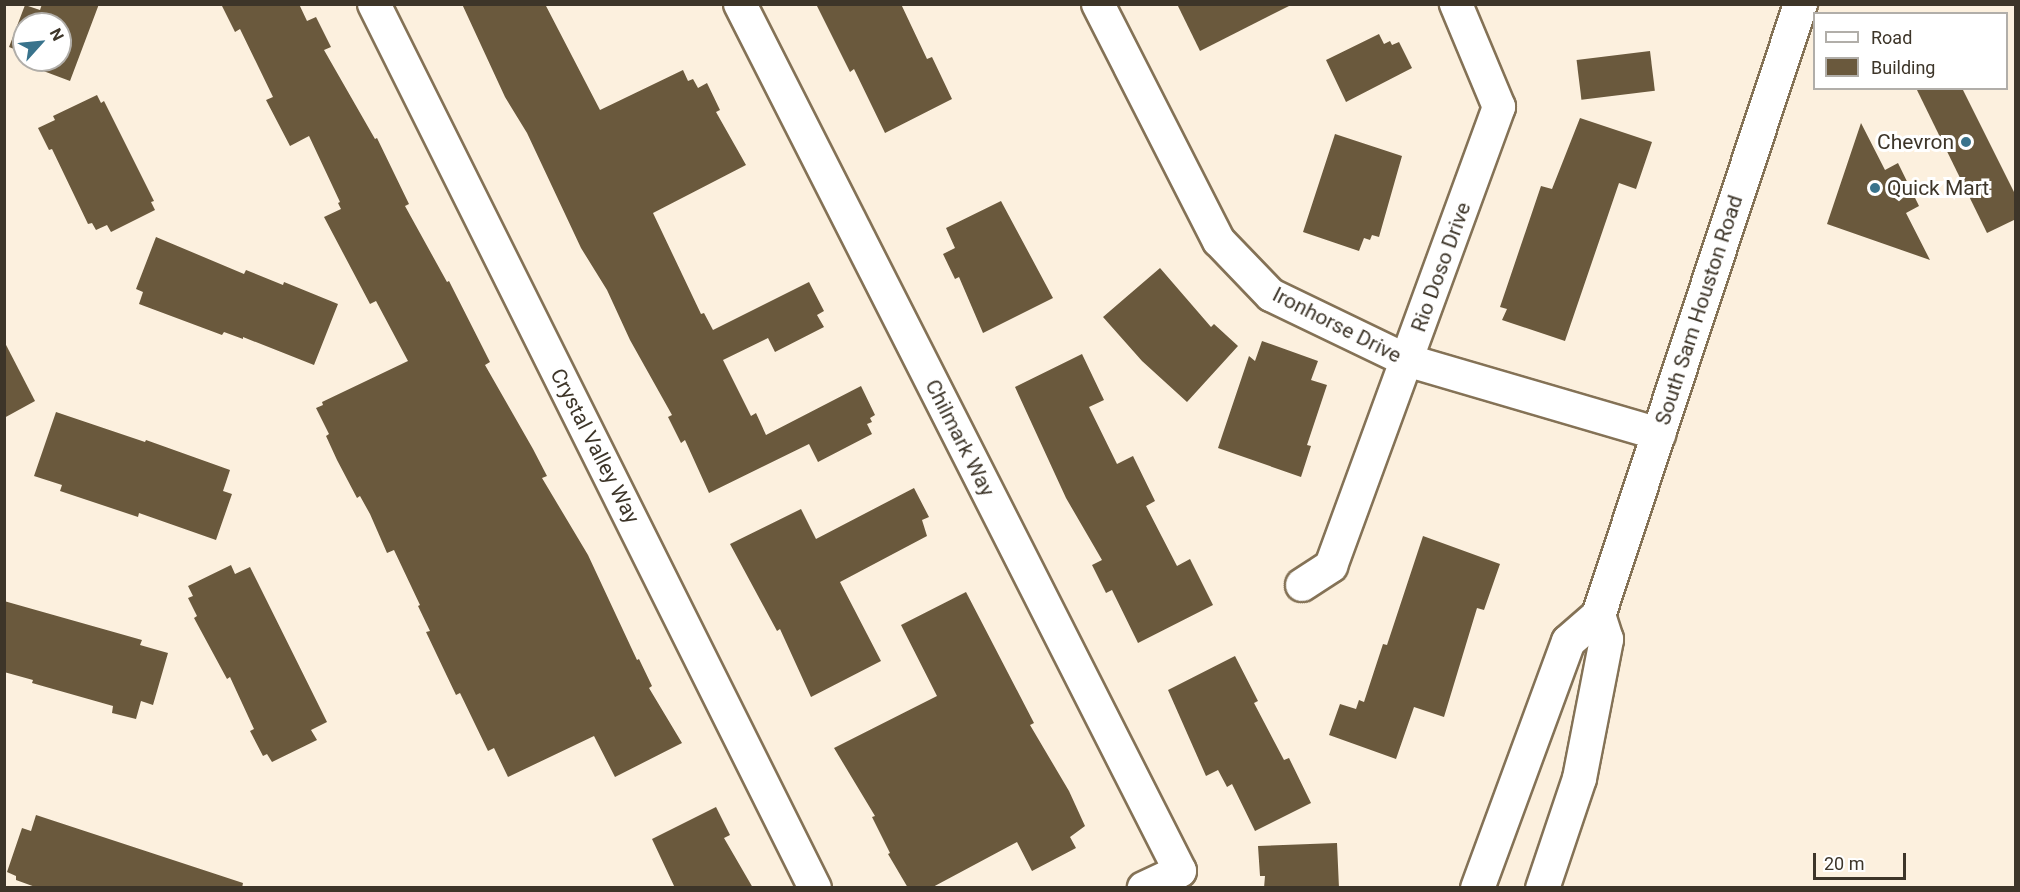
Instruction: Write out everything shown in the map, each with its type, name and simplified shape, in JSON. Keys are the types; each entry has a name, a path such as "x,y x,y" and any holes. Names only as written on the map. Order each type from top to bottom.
{"street":[{"name":"Crystal Valley Way","path":"374,4 815,888"},
{"name":"Chilmark Way","path":"740,4 1180,871 1144,888"},
{"name":"Ironhorse Drive","path":"1098,4 1219,241 1271,295 1406,360 1659,434"},
{"name":"Rio Doso Drive","path":"1302,585 1331,566 1499,108 1456,4"},
{"name":"South Sam Houston Road","path":"1598,615 1800,4"},
{"path":"1477,888 1568,641 1598,615 1606,639 1579,778 1542,888"}],"building":[{"path":"42,4 99,4 70,81 46,72 72,72 72,12 22,12 25,5 40,10"},
{"path":"221,4 299,4 307,21 316,17 331,47 324,50 375,139 377,138 409,204 405,206 447,282 449,281 490,362 485,365 547,476 542,478 588,555 637,660 639,659 652,686 649,688 682,743 615,777 594,736 508,777 494,748 488,751 460,693 456,695 426,632 430,631 418,606 420,605 394,550 387,553 370,514 360,496 357,498 337,460 326,436 329,434 316,408 323,405 322,402 408,361 376,301 370,304 324,217 341,209 338,203 340,202 309,136 290,146 266,100 273,97 240,29 235,32"},
{"path":"462,4 545,4 600,110 683,70 688,81 693,79 698,88 707,83 720,110 716,112 746,165 653,213 701,314 704,313 713,330 809,282 824,311 817,315 824,327 775,352 768,338 723,360 751,416 756,413 766,435 861,386 875,415 870,418 872,422 867,424 872,434 818,462 809,444 709,493 685,440 681,443 668,417 672,415 630,340 607,290 581,248 527,133 505,97"},
{"path":"816,4 901,4 927,59 932,57 952,99 885,133 854,69 850,72"},
{"path":"1177,4 1293,4 1200,51"},
{"path":"1379,34 1384,44 1390,41 1392,45 1399,42 1412,68 1346,102 1326,60"},
{"path":"1650,51 1655,91 1581,100 1577,60"},
{"name":"Chevron","path":"1917,90 1963,90 2016,196 2016,219 1987,233"},
{"path":"97,95 101,103 104,101 154,201 151,202 155,210 111,232 107,225 96,230 92,223 88,224 52,149 49,150 38,128 55,120 53,116"},
{"path":"1580,118 1652,142 1636,189 1619,183 1565,341 1502,320 1507,309 1500,307 1541,186 1552,189"},
{"name":"Quick Mart","path":"1861,123 1885,170 1898,163 1919,206 1906,213 1930,260 1827,224"},
{"path":"1335,134 1402,156 1379,237 1372,235 1370,240 1364,238 1359,251 1303,232"},
{"path":"1001,201 1053,298 983,333 959,277 955,279 943,254 955,248 946,228"},
{"path":"156,237 244,274 246,270 283,285 284,282 338,304 314,365 243,337 243,339 224,332 222,335 139,304 143,292 136,289"},
{"path":"1160,268 1211,327 1214,324 1238,346 1187,402 1142,361 1103,317"},
{"path":"4,341 35,401 4,418"},
{"path":"1262,341 1318,361 1311,380 1327,385 1307,445 1311,446 1301,477 1218,448 1249,356 1255,361"},
{"path":"1082,354 1104,400 1089,407 1117,464 1133,456 1155,501 1146,506 1177,566 1190,559 1213,605 1138,643 1112,590 1106,593 1092,565 1102,560 1066,498 1015,387"},
{"path":"56,412 145,442 146,440 230,470 223,491 232,494 216,540 139,513 138,517 60,491 62,485 34,476"},
{"path":"914,488 929,517 922,520 927,536 840,582 881,661 811,697 780,629 777,631 730,544 801,509 816,539"},
{"path":"1423,536 1500,564 1484,610 1477,608 1444,717 1414,707 1396,759 1329,735 1340,704 1356,709 1359,700 1364,702 1383,644 1387,645"},
{"path":"231,565 235,574 250,567 327,722 311,730 317,740 272,762 267,754 263,756 250,731 254,729 230,677 227,679 194,618 197,616 188,598 193,596 188,586"},
{"path":"966,592 1034,723 1030,725 1069,791 1085,826 1070,837 1076,848 1032,871 1017,842 931,888 908,888 888,854 890,853 872,817 875,816 834,748 937,696 901,625"},
{"path":"4,601 142,640 140,645 168,653 153,705 141,701 136,719 112,713 113,706 32,683 33,680 4,672"},
{"path":"1235,656 1258,701 1254,703 1284,760 1289,758 1311,803 1255,831 1232,784 1227,787 1218,770 1206,776 1168,690"},
{"path":"716,807 730,835 724,838 753,888 675,888 652,839"},
{"path":"36,815 243,883 242,888 38,888 16,880 16,876 7,872 22,828 31,831"},
{"path":"1337,843 1339,888 1264,888 1265,876 1260,876 1258,846"}],"place":[{"name":"Chevron","path":"1966,142"},
{"name":"Quick Mart","path":"1875,188"}]}
